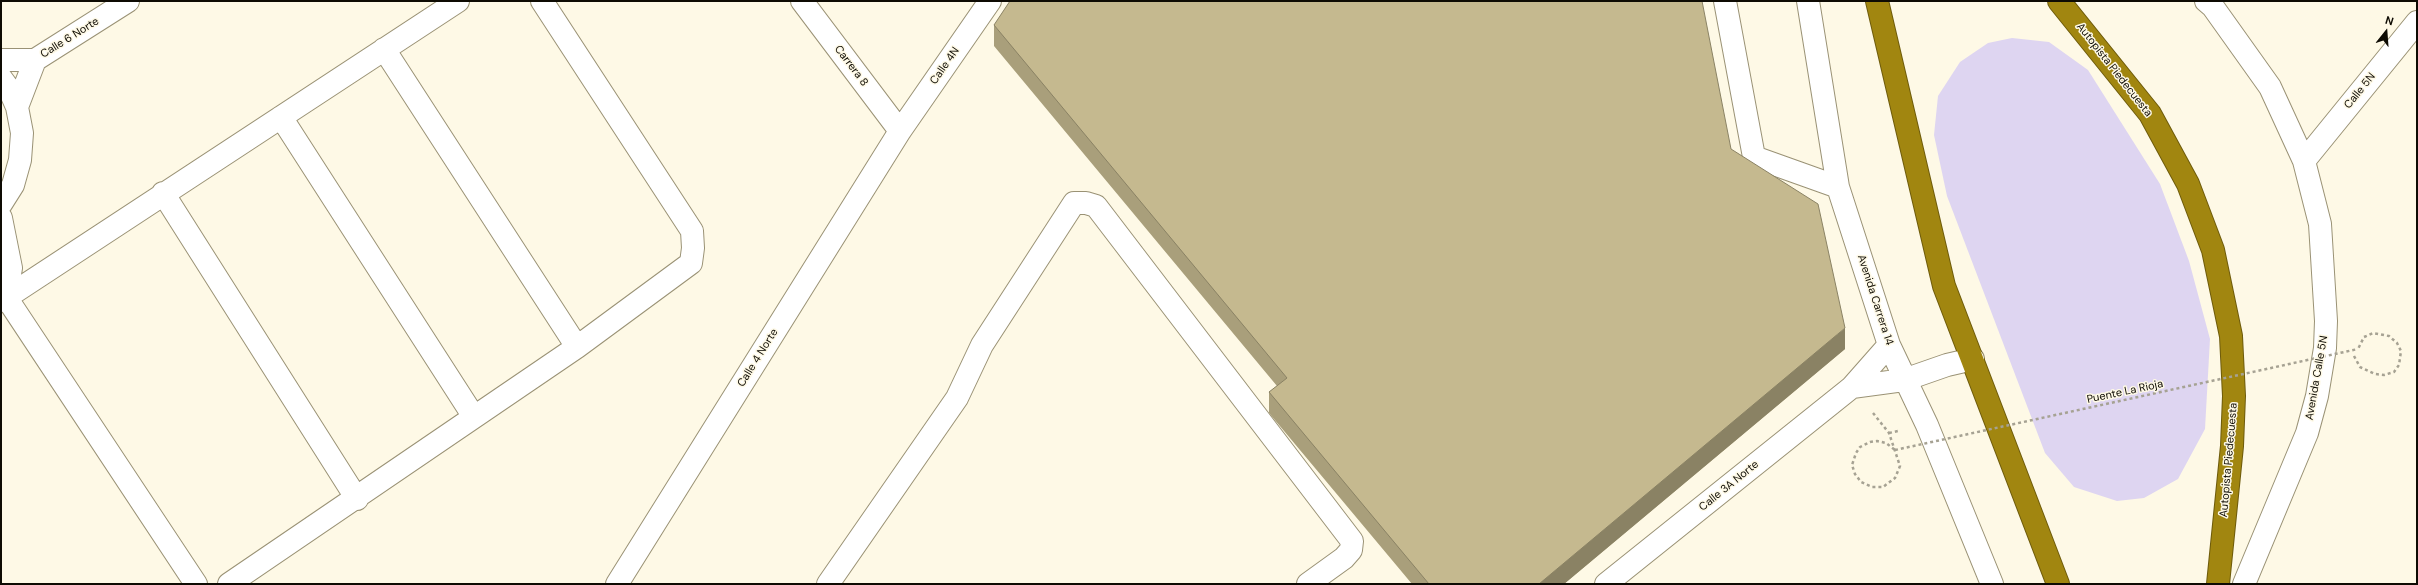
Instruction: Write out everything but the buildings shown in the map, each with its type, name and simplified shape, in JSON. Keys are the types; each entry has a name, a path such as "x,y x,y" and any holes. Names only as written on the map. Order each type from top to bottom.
{"highway":[{"path":"1877,1 1944,286 2058,584"},
{"name":"Autopista Piedecuesta","path":"2059,1 2150,114 2188,184 2213,250 2231,336 2234,396 2232,446 2218,584"}],"street":[{"name":"Calle 6 Norte","path":"16,108 34,60 128,1"},
{"path":"3,298 458,1"},
{"path":"229,584 357,499 577,347 691,262 693,248 692,231 542,1"},
{"name":"Carrera 8","path":"802,1 900,132"},
{"name":"Calle 4N","path":"900,132 990,1"},
{"path":"1725,1 1754,157 1838,187"},
{"name":"Avenida Carrera 14","path":"1808,1 1838,187 1889,345 1932,438 1992,584"},
{"name":"Avenida Calle 5N","path":"2206,1 2213,7 2270,87 2304,161 2320,224 2326,321 2325,348 2317,396 2307,433 2244,584"},
{"name":"Calle 5N","path":"2304,161 2417,22"},
{"path":"384,49 577,347"},
{"path":"1,60 34,60"},
{"path":"1,78 9,89 16,108 22,133 20,160 13,185 1,204"},
{"path":"281,117 474,417"},
{"name":"Calle 4 Norte","path":"617,584 900,132"},
{"path":"163,193 357,499"},
{"path":"828,584 957,398 982,345 1074,204 1086,203 1096,206 1352,541 1351,550 1344,558 1308,584"},
{"path":"1,218 11,268 3,298 196,584"},
{"name":"Calle 3A Norte","path":"1606,584 1852,388 1889,345"},
{"name":"Calle 3A Norte","path":"1852,388 1904,380 1946,365 1973,359"}],"path":[{"name":"Puente La Rioja","path":"1889,433 1900,466 1895,478 1883,487 1872,488 1861,482 1855,474 1852,465 1856,452 1860,447 1877,441 1886,443 1894,450 2358,349 2364,337 2373,333 2389,336 2397,343 2401,351 2398,366 2394,372 2384,375 2365,370 2355,359 2352,348"}],"shaded area":[{"path":"2012,38 2049,42 2088,70 2160,184 2189,261 2210,339 2205,429 2178,479 2144,498 2117,501 2074,487 2045,453 1947,196 1934,135 1938,96 1960,62 1988,43"}]}
